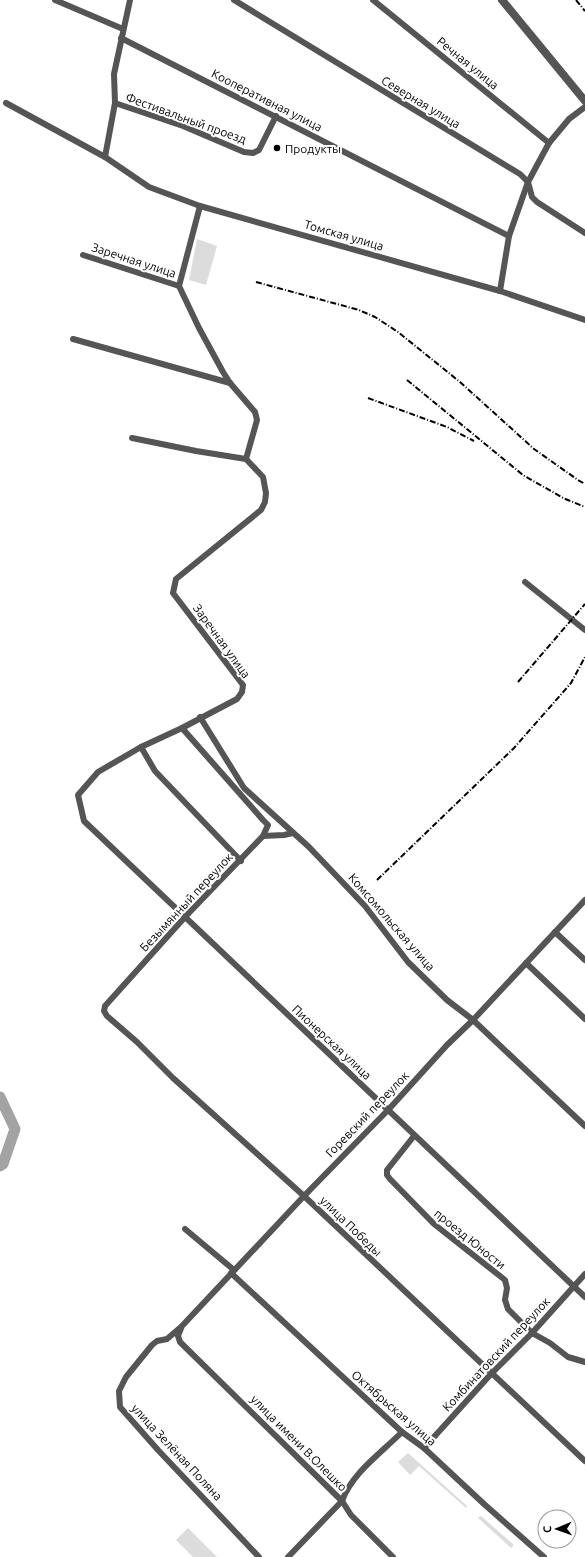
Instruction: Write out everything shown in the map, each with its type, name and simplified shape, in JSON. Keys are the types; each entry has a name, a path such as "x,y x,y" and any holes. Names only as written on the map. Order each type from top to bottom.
{"street":[{"path":"55,0 123,29"},
{"path":"105,156 115,103 114,74 130,0"},
{"name":"Северная улица","path":"234,0 520,174 528,182"},
{"name":"Речная улица","path":"373,0 549,143"},
{"path":"502,0 585,102"},
{"name":"Кооперативная улица","path":"121,38 509,236"},
{"name":"Томская улица","path":"6,103 105,156 149,187 200,206 500,291 585,320"},
{"name":"Фестивальный проезд","path":"115,103 184,126 244,152 253,153 259,150 276,116"},
{"path":"500,291 509,236 528,182 549,143 569,119 585,107"},
{"path":"528,182 532,198 585,233"},
{"name":"Заречная улица","path":"78,795 98,772 141,747 182,728 200,717 237,699 242,692 242,685 174,593 176,579 261,510 265,502 266,493 263,477 246,459 257,420 255,412 230,383 199,328 179,286 200,206"},
{"name":"Заречная улица","path":"83,255 179,286"},
{"path":"73,339 230,383"},
{"path":"132,438 246,459"},
{"path":"525,582 585,630"},
{"name":"Комсомольская улица","path":"200,717 244,788 309,847 365,906 408,962 447,1000 473,1020 585,1126"},
{"path":"182,728 268,824 263,836 293,833"},
{"path":"141,747 155,771 241,861"},
{"name":"Пионерская улица","path":"78,795 84,821 585,1297"},
{"name":"Безымянный переулок","path":"105,1006 185,917 241,861 263,836"},
{"name":"Горевский переулок","path":"182,1326 585,900"},
{"path":"555,932 585,960"},
{"path":"526,963 585,1020"},
{"name":"улица Победы","path":"105,1006 104,1011 107,1016 137,1042 173,1078 304,1196 585,1462"},
{"name":"проезд Юности","path":"414,1136 387,1170 387,1175 434,1224 504,1280 507,1288 505,1300 508,1309 532,1333 550,1343 568,1357 585,1362"},
{"name":"Октябрьская улица","path":"185,1229 233,1272 402,1432 424,1448 544,1557"},
{"name":"Комбинатовский переулок","path":"424,1448 585,1274"},
{"name":"улица имени В.Олешко","path":"182,1326 178,1336 180,1342 342,1501 351,1515 394,1557"},
{"name":"улица Зелёная Поляна","path":"182,1326 167,1338 152,1344 126,1377 119,1391 120,1408 259,1557"},
{"path":"288,1557 342,1501 345,1492 351,1483 370,1462 402,1432"}],"shaded area":[{"path":"197,239 217,246 206,285 189,280"},
{"path":"408,1453 467,1506 466,1508 419,1466 410,1475 398,1462"},
{"path":"481,1516 514,1545 511,1548 478,1518"},
{"path":"188,1528 217,1557 193,1557 176,1540"}],"waterway":[{"path":"0,1097 15,1129 3,1164 0,1166"}],"railway":[{"path":"576,0 585,11"},
{"path":"256,282 359,310 375,317 398,332 460,382 534,449 585,484"},
{"path":"407,380 523,475 563,498 585,507"},
{"path":"368,398 447,427 474,441"},
{"path":"518,682 585,604"},
{"path":"377,880 514,748 571,683 585,657"}],"place":[{"name":"Продукты","path":"277,148"}]}
